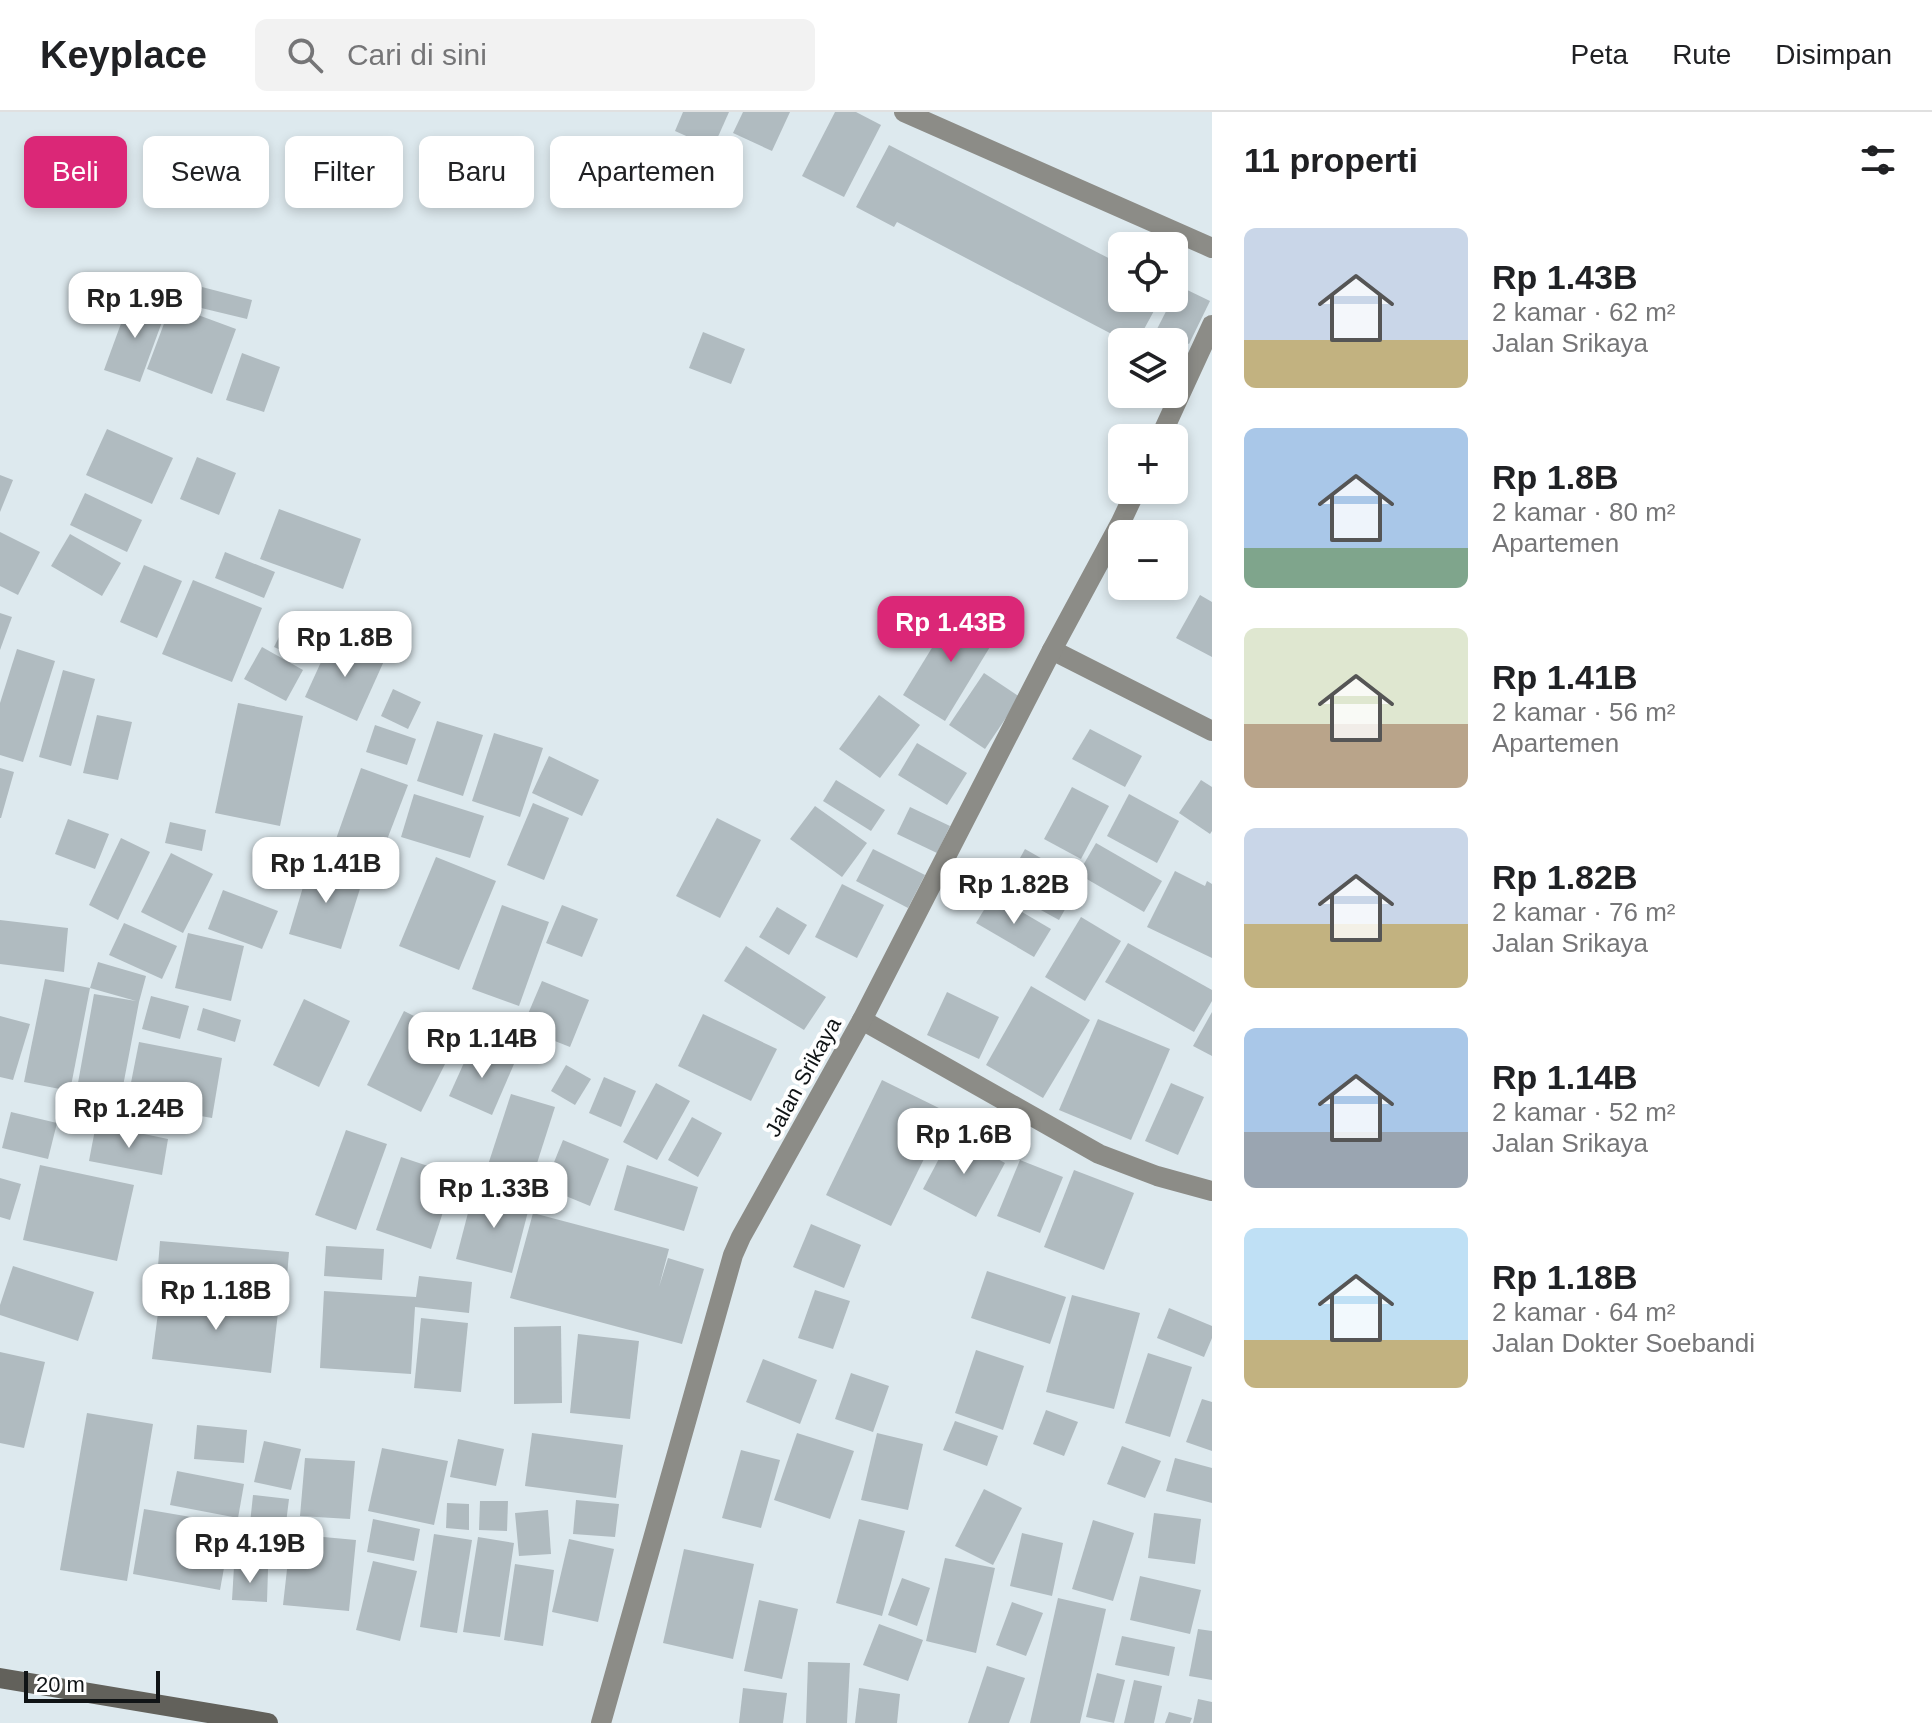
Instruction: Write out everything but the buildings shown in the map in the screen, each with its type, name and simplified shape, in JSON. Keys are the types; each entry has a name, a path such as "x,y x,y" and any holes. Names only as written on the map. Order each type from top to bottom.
{"main road":[{"path":"0,1678 268,1723"}],"street":[{"path":"904,112 1212,248"},
{"path":"1166,424 1212,325"},
{"name":"Jalan Srikaya","path":"601,1723 733,1255 862,1020 1129,504"},
{"path":"1052,650 1212,731"},
{"path":"862,1020 1099,1154 1157,1176 1212,1191"}]}
